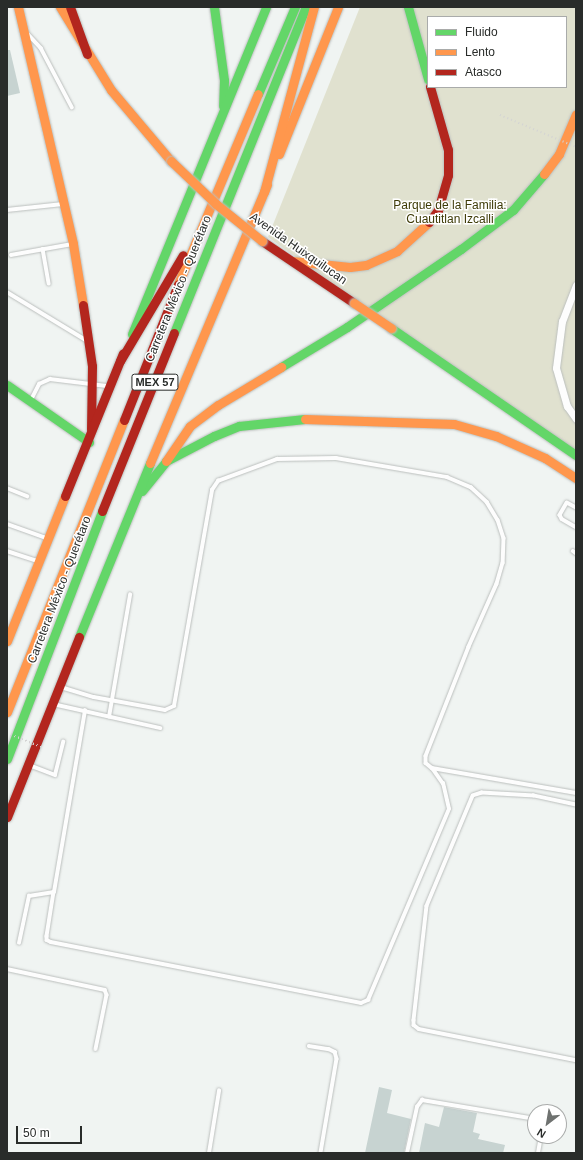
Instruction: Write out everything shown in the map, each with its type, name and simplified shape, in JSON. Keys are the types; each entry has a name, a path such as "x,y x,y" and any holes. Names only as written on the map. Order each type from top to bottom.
{"main road":[{"path":"18,7 73,244 92,366 90,439"},
{"name":"Avenida Huixquilucan","path":"60,7 87,54 128,111 171,161 216,204 262,241 576,455"},
{"path":"70,7 87,54"},
{"path":"214,7 224,80 223,114"},
{"path":"7,641 90,439 120,361 266,7"},
{"name":"Carretera México - Querétaro","path":"7,712 202,224 295,7"},
{"name":"Carretera México - Querétaro","path":"7,759 102,512 306,7"},
{"path":"264,192 314,7"},
{"path":"7,817 134,501 264,192 338,7"},
{"path":"408,7 427,75"},
{"path":"292,261 350,267 366,265 397,251 426,226 438,210 448,175 448,150 430,88"},
{"path":"134,501 166,462 178,440 190,426 218,406 346,327 461,249 513,210 533,189 559,154 576,114"},
{"path":"120,361 202,224"},
{"path":"7,385 90,439"},
{"path":"166,462 214,436 239,426 319,418 406,420 454,424 496,436 545,458 576,478"}],"street":[{"path":"576,285 562,321 556,368 567,406 576,420"}],"lane":[{"path":"23,29 41,48 72,107"},
{"path":"7,210 64,204"},
{"path":"11,255 73,244"},
{"path":"42,249 49,283"},
{"path":"7,292 87,340"},
{"path":"31,400 43,381 50,379 110,386"},
{"path":"59,687 112,701 165,710 174,706 212,490 218,481 267,462 292,459 336,458 447,477 470,487 487,502 498,520 504,538 503,563 497,584 469,646 426,756 426,763 432,768 443,784 449,809 368,1000 361,1003 47,940 85,712"},
{"path":"7,488 27,496"},
{"path":"576,508 567,503 560,517 576,527"},
{"path":"7,524 49,539"},
{"path":"7,551 40,562"},
{"path":"109,717 130,595"},
{"path":"52,704 160,728"},
{"path":"28,765 54,775 63,742"},
{"path":"432,768 576,793"},
{"path":"576,805 534,796 482,793 474,796 468,805 427,906 414,1025 419,1029 576,1060"},
{"path":"19,943 29,896 54,892"},
{"path":"7,969 105,990 107,995 96,1049"},
{"path":"309,1046 329,1049 335,1052 337,1059 321,1153"},
{"path":"209,1153 219,1091"},
{"path":"407,1153 417,1107 422,1100 527,1117"}],"path":[{"path":"500,115 576,147"},
{"path":"7,732 42,747"}],"green space":[{"name":"Parque de la Familia: Cuautitlan Izcalli","path":"360,7 576,7 576,459 268,237"}],"building":[{"path":"7,50 10,50 20,93 7,96"},
{"path":"379,1087 392,1090 387,1113 411,1119 404,1153 365,1153"},
{"path":"444,1107 477,1113 473,1132 480,1134 478,1139 505,1145 503,1153 419,1153 425,1123 439,1127"}],"traffic: fast":[{"path":"214,7 224,80 223,106"},
{"path":"132,334 266,7"},
{"path":"258,94 295,7"},
{"path":"174,333 306,7"},
{"path":"408,7 427,75"},
{"path":"281,367 347,327 461,249 513,210 544,174"},
{"path":"391,328 576,455"},
{"path":"7,385 89,442"},
{"path":"142,491 166,461 214,436 239,426 305,419"},
{"path":"79,637 150,463"},
{"path":"7,759 102,511"}],"traffic: slow":[{"path":"18,7 73,244 83,305"},
{"path":"60,7 111,90 171,161"},
{"path":"264,192 314,7"},
{"path":"279,154 338,7"},
{"path":"178,284 258,94"},
{"path":"544,174 559,154 576,114"},
{"path":"171,161 216,204 262,241"},
{"path":"150,463 267,185"},
{"path":"292,261 350,267 366,265 397,251 429,222"},
{"path":"354,303 391,328"},
{"path":"166,461 190,426 218,405 281,367"},
{"path":"305,419 454,424 496,436 545,458 576,478"},
{"path":"7,712 124,420"},
{"path":"7,641 65,496"}],"traffic: jam":[{"path":"70,7 87,54"},
{"path":"429,222 438,210 448,175 448,150 430,88"},
{"path":"262,241 354,303"},
{"path":"120,361 183,255"},
{"path":"124,420 178,284"},
{"path":"83,305 92,366 91,429"},
{"path":"102,511 174,333"},
{"path":"65,496 123,353"},
{"path":"7,817 79,637"}]}
